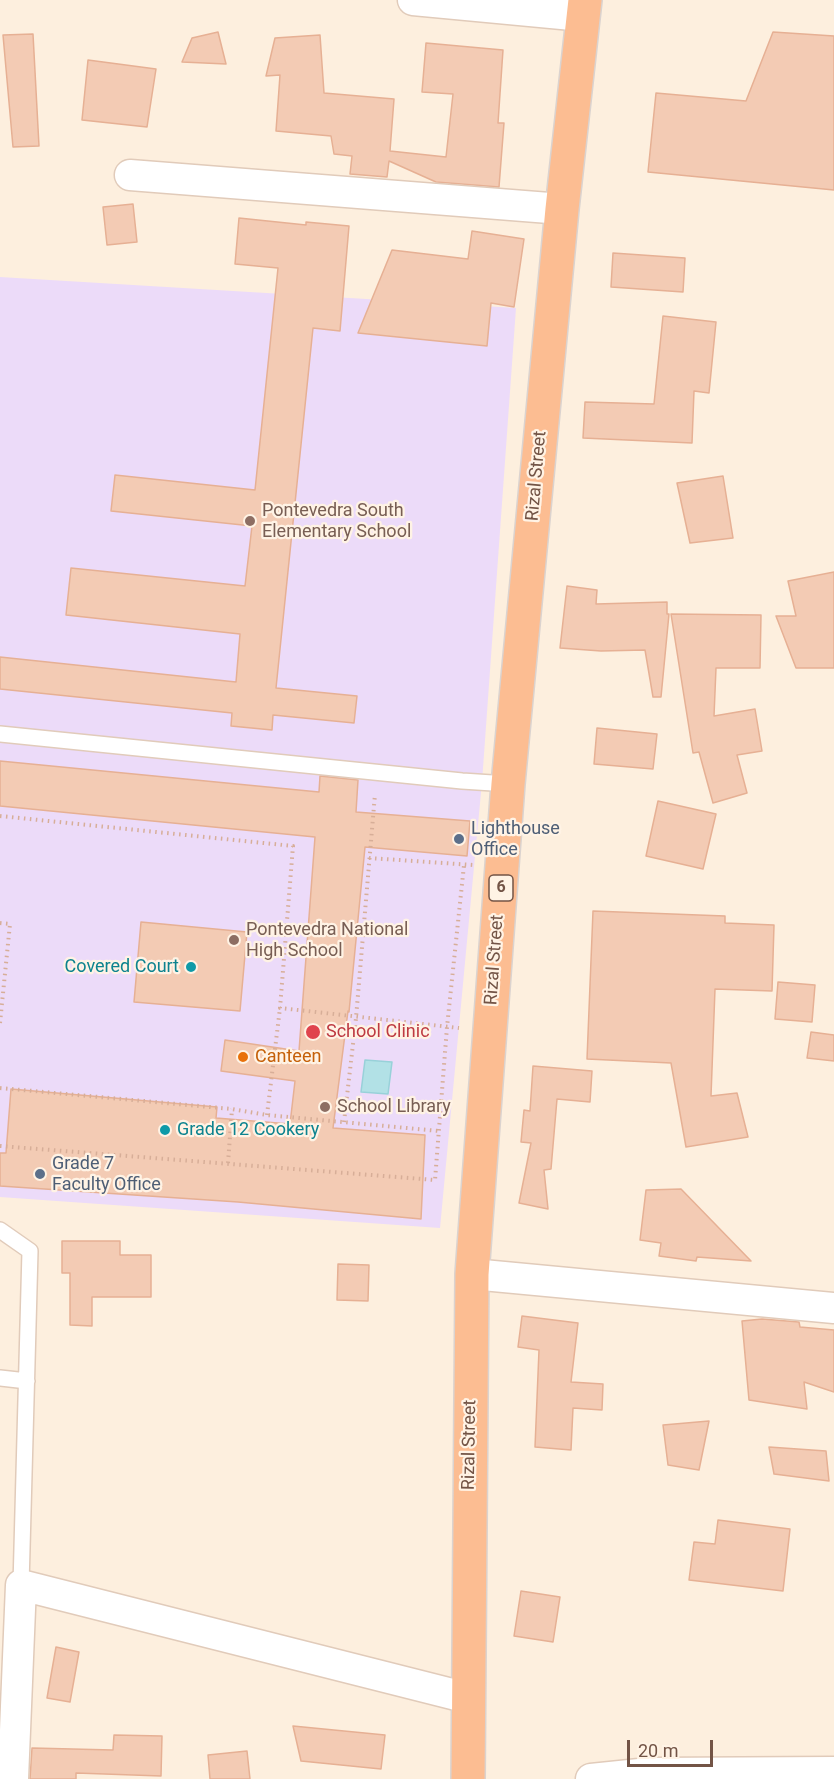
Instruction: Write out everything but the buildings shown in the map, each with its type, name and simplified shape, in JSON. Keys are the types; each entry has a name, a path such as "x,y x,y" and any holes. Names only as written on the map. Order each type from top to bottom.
{"highway":[{"name":"Rizal Street","path":"468,1779 472,1274 508,784 562,209 584,8"}],"street":[{"path":"413,0 584,8"},
{"path":"130,176 562,209"},
{"path":"472,1274 834,1308"},
{"path":"13,1779 21,1585 468,1698"},
{"path":"591,1779 649,1773 834,1772"}],"lane":[{"path":"0,734 508,784"},
{"path":"0,1230 30,1251 21,1585"},
{"path":"0,1378 27,1381"}],"path":[{"path":"344,1122 356,1018 377,772"},
{"path":"0,816 292,846 280,1008 267,1115"},
{"path":"369,858 474,865"},
{"path":"0,1146 435,1180 447,1027 464,864"},
{"path":"0,923 9,924 0,1023"},
{"path":"280,1008 459,1028"},
{"path":"0,1088 439,1131"},
{"path":"228,1163 232,1109"}],"shaded area":[{"path":"0,277 516,308 482,782 440,1228 0,1197"}],"water":[{"path":"365,1060 392,1062 388,1094 361,1092"}],"place":[{"name":"Pontevedra South Elementary School","path":"250,521"},
{"name":"Lighthouse Office","path":"459,839"},
{"name":"Pontevedra National High School","path":"234,940"},
{"name":"Covered Court","path":"191,967"},
{"name":"School Clinic","path":"313,1032"},
{"name":"Canteen","path":"243,1057"},
{"name":"School Library","path":"325,1107"},
{"name":"Grade 12 Cookery","path":"165,1130"},
{"name":"Grade 7 Faculty Office","path":"40,1174"}]}
